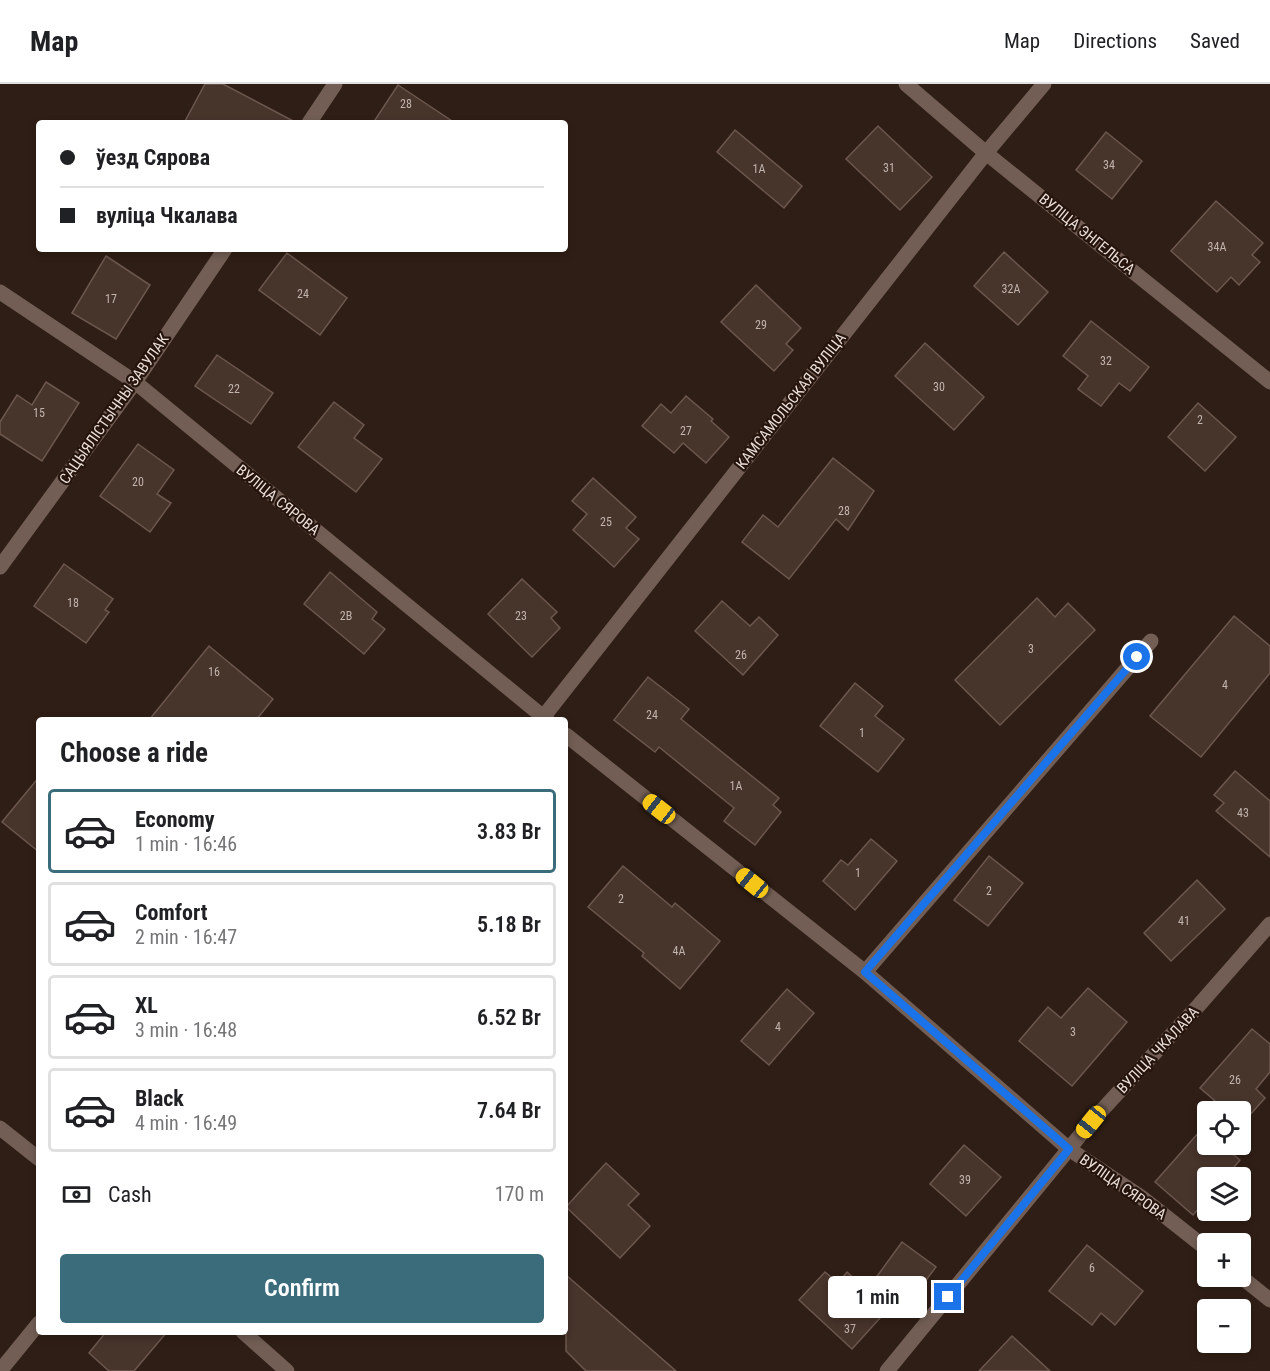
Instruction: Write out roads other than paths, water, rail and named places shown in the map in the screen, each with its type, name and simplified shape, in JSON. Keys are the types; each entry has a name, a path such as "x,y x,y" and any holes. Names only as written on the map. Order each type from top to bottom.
{"street":[{"path":"311,120 335,84"},
{"name":"ВУЛІЦА ЭНГЕЛЬСА","path":"906,84 986,153 1270,382"},
{"name":"КАМСАМОЛЬСКАЯ ВУЛІЦА","path":"546,717 986,153 1044,84"},
{"name":"САЦЫЯЛІСТЫЧНЫ ЗАВУЛАК","path":"0,567 135,382 223,252"},
{"name":"ВУЛІЦА СЯРОВА","path":"0,292 135,382 542,717"},
{"path":"865,972 1151,641"},
{"name":"ВУЛІЦА СЯРОВА","path":"568,737 865,972 1069,1149 1141,1197 1197,1241"},
{"name":"ВУЛІЦА ЧКАЛАВА","path":"887,1371 1069,1149 1270,924"},
{"path":"0,1128 36,1157"},
{"path":"1251,1285 1270,1300"},
{"path":"0,1371 36,1327"},
{"path":"246,1335 287,1371"}]}
